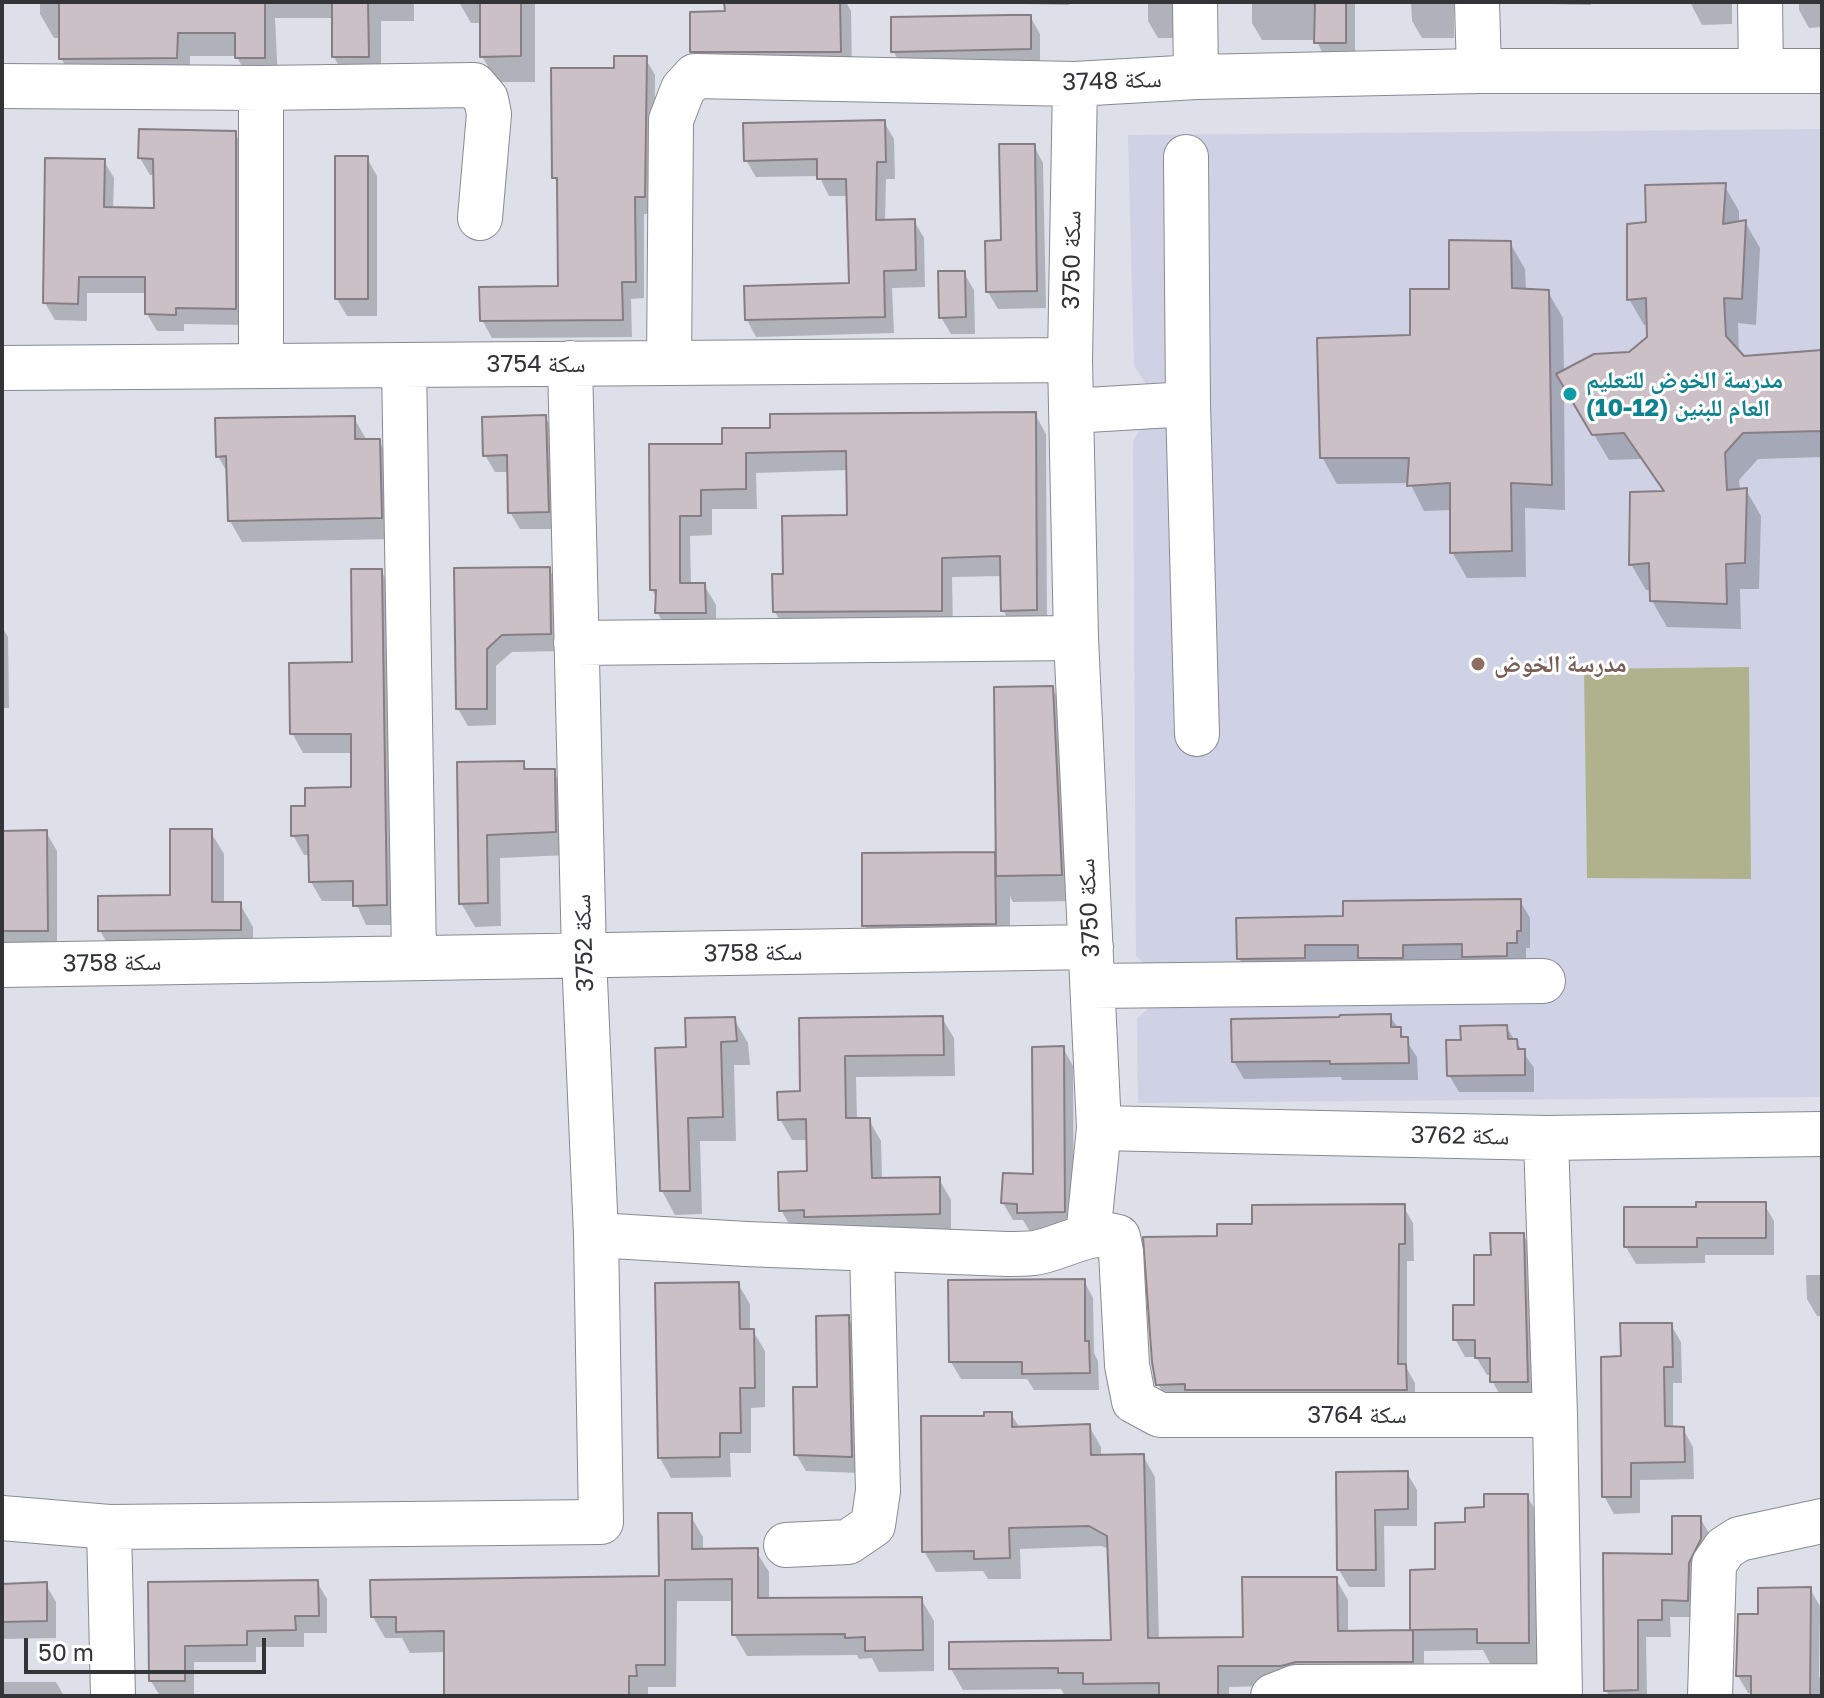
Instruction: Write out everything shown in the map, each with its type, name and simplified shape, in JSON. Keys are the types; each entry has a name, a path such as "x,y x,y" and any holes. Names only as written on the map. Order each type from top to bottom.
{"street":[{"path":"1195,2 1196,77"},
{"path":"1477,2 1479,71"},
{"path":"1760,2 1761,71"},
{"name":"سكة 3748","path":"669,363 671,120 683,89 695,76 1075,84 1196,77 1479,71 1822,71"},
{"name":"سكة 3750","path":"1075,84 1070,360 1076,638 1099,1128 1088,1236"},
{"path":"2,86 261,88 474,85 486,99 489,114 480,218"},
{"path":"261,88 261,366"},
{"path":"1186,157 1188,404 1197,734"},
{"name":"سكة 3754","path":"2,368 1070,360"},
{"name":"سكة 3752","path":"109,1527 601,1522 596,1235 584,956 570,363"},
{"path":"404,365 414,957"},
{"path":"1071,411 1188,404"},
{"path":"576,643 1076,638"},
{"name":"سكة 3758","path":"2,965 584,956 1543,981"},
{"name":"سكة 3762","path":"1099,1128 1546,1138 1822,1134"},
{"path":"1273,1696 1296,1687 1560,1691 1546,1138"},
{"name":"سكة 3764","path":"1088,1236 1108,1234 1118,1237 1127,1365 1134,1401 1160,1415 1555,1415"},
{"path":"596,1235 746,1244 1035,1253 1088,1236"},
{"path":"786,1545 848,1542 873,1525 878,1491 872,1249"},
{"path":"2,1518 109,1527 113,1696"},
{"path":"1710,1696 1714,1564 1725,1548 1739,1539 1822,1521"}],"shaded area":[{"name":"مدرسة الخوض","path":"1822,129 1822,1097 1138,1103 1137,1018 1153,1004 1150,969 1136,956 1133,442 1138,432 1147,426 1146,384 1134,366 1128,135"}],"green space":[{"path":"1749,667 1751,879 1587,878 1584,669"}],"building":[{"path":"59,2 265,2 265,58 235,58 235,33 178,33 177,58 59,59"},
{"path":"332,2 368,2 369,57 332,57"},
{"path":"480,2 521,2 521,56 480,57"},
{"path":"724,2 840,2 841,52 690,52 690,12 725,11"},
{"path":"1315,2 1346,2 1346,43 1314,43"},
{"path":"1031,15 1031,49 891,52 891,17"},
{"path":"614,56 647,56 645,197 635,197 636,282 622,282 623,320 480,321 479,287 558,286 557,178 552,178 551,68 614,68"},
{"path":"885,120 886,162 877,162 876,220 915,219 916,270 884,271 885,317 745,320 744,286 849,283 846,179 817,179 817,159 744,161 743,123"},
{"path":"139,129 236,131 236,309 176,308 176,315 145,314 145,277 79,277 78,304 43,303 45,158 105,159 104,207 154,208 153,159 138,158"},
{"path":"999,144 1035,144 1037,291 986,292 985,241 1001,240"},
{"path":"335,156 368,156 368,299 335,299"},
{"path":"1726,183 1723,224 1746,220 1742,299 1724,298 1726,336 1744,356 1822,350 1822,431 1743,433 1725,453 1727,490 1747,488 1745,563 1726,564 1727,604 1650,601 1649,563 1629,565 1630,492 1664,491 1624,433 1592,435 1556,374 1594,354 1629,352 1647,337 1646,298 1627,300 1627,224 1646,222 1645,185"},
{"path":"1449,240 1511,241 1512,288 1549,290 1552,485 1511,483 1512,551 1450,553 1450,483 1407,486 1409,458 1320,458 1317,338 1410,335 1410,289 1449,289"},
{"path":"938,271 965,271 966,317 939,318"},
{"path":"1036,412 1037,610 1001,611 1000,556 942,558 942,611 773,612 772,574 783,574 782,516 847,515 846,451 746,453 746,489 701,490 701,516 680,516 680,583 705,583 706,613 655,613 656,590 650,590 649,444 722,444 722,428 770,428 770,414"},
{"path":"546,415 549,512 508,513 507,455 483,456 482,417"},
{"path":"355,416 355,439 380,439 382,518 228,521 226,456 216,457 215,418"},
{"path":"550,567 551,634 502,635 487,649 487,709 456,709 454,568"},
{"path":"351,569 382,569 387,905 353,906 353,881 309,882 308,835 291,836 291,806 305,806 305,788 351,787 351,734 290,734 289,663 352,662"},
{"path":"1053,686 1062,875 996,876 994,687"},
{"path":"524,761 524,769 555,769 556,832 487,835 488,903 459,904 457,762"},
{"path":"170,829 212,829 212,902 241,902 241,930 98,931 98,896 170,895"},
{"path":"47,830 48,931 2,931 2,831"},
{"path":"995,852 996,924 862,926 862,853"},
{"path":"1521,899 1521,931 1517,931 1517,943 1507,943 1507,956 1462,957 1462,944 1403,945 1403,958 1358,958 1358,945 1305,945 1305,958 1237,959 1236,918 1343,916 1343,901"},
{"path":"1391,1014 1391,1027 1401,1027 1401,1037 1408,1037 1409,1063 1232,1062 1231,1019"},
{"path":"943,1016 944,1055 845,1056 846,1118 870,1118 872,1178 940,1177 940,1214 804,1217 804,1210 779,1211 778,1172 807,1171 806,1119 778,1120 777,1092 800,1091 799,1018"},
{"path":"735,1017 737,1041 721,1042 723,1117 688,1118 690,1191 660,1191 655,1048 686,1047 685,1018"},
{"path":"1507,1025 1508,1039 1517,1039 1518,1049 1525,1049 1525,1075 1447,1076 1446,1040 1461,1040 1460,1026"},
{"path":"1064,1046 1065,1212 1017,1213 1017,1204 1001,1203 1003,1173 1033,1174 1032,1047"},
{"path":"1696,1202 1766,1202 1766,1238 1697,1238 1697,1247 1624,1247 1624,1207 1696,1207"},
{"path":"1405,1204 1405,1244 1399,1244 1398,1364 1406,1364 1407,1390 1185,1390 1185,1384 1156,1385 1143,1237 1217,1236 1217,1224 1252,1224 1252,1205"},
{"path":"1490,1233 1524,1233 1528,1382 1490,1382 1490,1358 1475,1358 1475,1340 1453,1340 1453,1305 1474,1305 1474,1255 1491,1255"},
{"path":"1085,1279 1085,1341 1089,1341 1090,1373 1022,1374 1022,1362 949,1362 948,1280"},
{"path":"739,1282 740,1329 754,1329 755,1388 740,1388 741,1433 720,1433 720,1457 658,1458 655,1283"},
{"path":"849,1315 852,1457 794,1455 793,1387 817,1387 816,1316"},
{"path":"1620,1323 1672,1323 1673,1367 1664,1367 1665,1426 1684,1427 1685,1462 1631,1463 1631,1497 1602,1497 1601,1357 1621,1356"},
{"path":"984,1412 1012,1412 1012,1427 1090,1424 1091,1455 1144,1454 1148,1638 1243,1637 1242,1577 1337,1577 1338,1631 1413,1630 1413,1662 1218,1666 1218,1696 1159,1696 1159,1683 1083,1684 1083,1673 1058,1673 1058,1668 949,1669 949,1642 1111,1640 1107,1536 1089,1526 1009,1528 1010,1558 974,1559 974,1551 922,1552 921,1416 984,1416"},
{"path":"1408,1471 1408,1509 1375,1510 1376,1570 1337,1570 1336,1472"},
{"path":"1484,1494 1528,1494 1529,1643 1477,1643 1477,1629 1410,1630 1410,1570 1435,1569 1435,1523 1465,1522 1465,1508 1484,1507"},
{"path":"658,1513 692,1513 692,1549 758,1548 758,1598 922,1597 923,1650 865,1651 865,1637 845,1638 845,1634 732,1635 732,1579 665,1580 665,1665 636,1665 637,1676 629,1676 629,1696 444,1696 444,1631 396,1632 396,1617 371,1617 370,1580 659,1576"},
{"path":"1672,1516 1701,1516 1701,1539 1689,1563 1688,1601 1662,1600 1662,1620 1638,1620 1638,1690 1604,1691 1603,1553 1672,1554"},
{"path":"318,1580 319,1616 295,1616 296,1630 247,1631 247,1645 185,1646 185,1681 149,1681 148,1582"},
{"path":"47,1582 47,1621 2,1622 2,1584"},
{"path":"1811,1587 1810,1696 1751,1696 1751,1676 1736,1676 1738,1614 1758,1614 1758,1588"}],"place":[{"name":"مدرسة الخوض للتعليم العام للبنين (12-10)","path":"1570,394"},
{"name":"مدرسة الخوض","path":"1478,664"}]}
